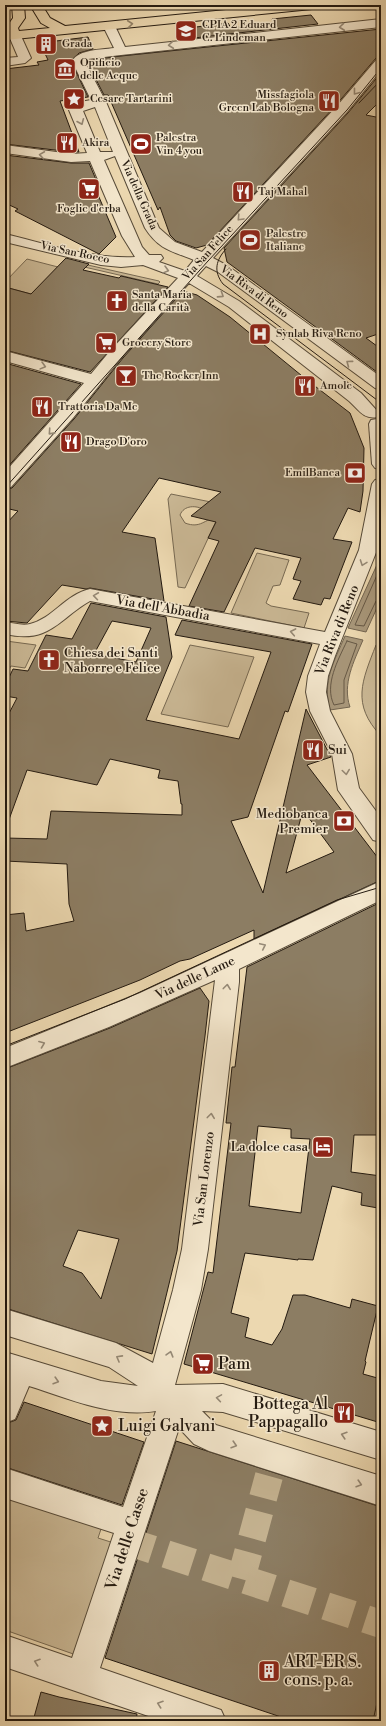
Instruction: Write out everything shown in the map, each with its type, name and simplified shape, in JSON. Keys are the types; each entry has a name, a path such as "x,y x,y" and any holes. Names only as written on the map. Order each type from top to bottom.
{"main road":[{"path":"10,23 20,14 18,5"},
{"path":"36,5 45,20 63,30"},
{"path":"10,23 194,5"},
{"path":"10,23 12,28 10,36 312,5"}],"street":[{"path":"109,26 121,50 381,23"},
{"path":"5,62 25,58 10,36"},
{"name":"Via della Grada","path":"121,50 88,55 79,59 79,62 99,102 152,228 164,243 178,250 203,258"},
{"name":"Via San Felice","path":"5,483 67,414 94,380 203,258 342,109 381,62"},
{"name":"Via della Grada","path":"99,102 76,108 95,156 137,252 145,261"},
{"path":"5,149 67,158 95,156"},
{"name":"Via della Grada","path":"95,156 120,153"},
{"name":"Via della Grada","path":"109,261 130,236"},
{"name":"Via San Rocco","path":"5,238 109,261 131,263 145,261"},
{"path":"145,261 178,250"},
{"name":"Via Riva di Reno","path":"203,258 227,271 381,386"},
{"path":"145,261 155,267 187,276"},
{"name":"Via Riva di Reno","path":"187,276 210,288 239,307 355,397 377,416 381,464"},
{"path":"5,356 94,380"},
{"name":"Via Riva di Reno","path":"381,484 368,550 331,640 316,682 317,703 342,754 349,790 381,834"},
{"name":"Via dell'Abbadia","path":"5,628 19,631 40,629 82,598 90,595 331,640"},
{"name":"Via delle Lame","path":"5,1058 127,1009 381,890"},
{"name":"Via San Lorenzo","path":"166,1397 195,1249 228,982 227,963"},
{"path":"5,1322 116,1356 147,1375 166,1397 204,1434 209,1437 381,1491"},
{"path":"5,1409 13,1368 102,1395 138,1400 166,1397 223,1398 381,1446"},
{"name":"Via delle Casse","path":"81,1677 131,1524 166,1397"},
{"path":"5,1483 131,1524"},
{"path":"5,1651 210,1721"}],"shaded area":[{"path":"27,259 58,267 31,294 5,287 5,282"},
{"path":"70,261 160,282 158,284 67,263"},
{"path":"171,494 216,503 205,510 198,507 184,509 180,515 185,523 190,525 199,524 218,517 185,588 178,587 168,499"},
{"path":"257,553 289,560 280,585 273,586 266,603 271,606 309,613 304,628 231,613"},
{"path":"6,641 36,645 25,668 11,666 5,676"},
{"path":"190,645 254,657 228,727 161,714"},
{"path":"376,645 381,645 381,736 366,713 362,692 367,670"},
{"path":"5,1490 103,1523 98,1538 117,1544 79,1656 5,1630"}],"water":[{"path":"381,556 381,599 366,632 348,628"},
{"path":"345,636 363,640 348,681 347,690 350,707 330,710 327,690 328,681 333,663"}],"building":[{"path":"311,15 318,24 194,38 188,28 228,23 231,28 275,24 272,19"},
{"path":"381,29 381,57 376,58 336,105 207,245 196,248 176,241 170,235 160,207 158,210 108,95 104,95 87,62 89,60 121,56"},
{"path":"88,37 93,49 79,53 71,61 88,97 60,101 79,152 5,144 5,69 39,65 37,62 48,60 40,43"},
{"path":"380,74 381,100 366,115 381,118 381,333 366,338 381,349 381,375 227,262 224,248 348,113"},
{"path":"5,155 71,163 89,163 97,182 93,183 116,237 99,254 15,211 18,209 5,203"},
{"path":"66,258 89,264 83,270 119,278 121,276 168,287 90,372 5,350 5,287 31,294"},
{"path":"183,291 197,295 230,317 350,413 364,448 363,491 360,512 348,508 333,539 352,542 330,599 324,598 321,605 293,599 301,581 293,579 301,558 255,548 224,612 189,606 219,541 208,538 216,522 191,516 221,492 159,478 122,532 155,538 164,601 90,588 86,589 62,585 27,623 5,621 5,525 18,511 5,508 5,489 12,488 74,419 123,358"},
{"path":"5,363 81,384 5,470"},
{"path":"91,603 166,617 172,657 146,720 239,739 271,652 175,635 182,620 312,644 288,712 285,711 248,817 231,821 263,893 306,709 331,757 307,765 381,862 381,880 254,939 254,930 190,959 180,961 140,980 5,1033 5,915 24,913 26,931 74,921 69,904 67,864 5,861 5,838 47,839 51,811 182,815 182,804 178,781 158,778 160,770 110,759 97,785 27,770 7,825 5,825 5,721 17,698 5,696 5,686 13,669 28,671 46,635 72,639","holes":["112,621 151,628 136,662 94,654","303,810 334,852 286,873"]},
{"path":"381,902 381,1135 354,1135 351,1172 381,1176 378,1208 361,1205 362,1193 332,1186 313,1260 298,1260 245,1253 231,1313 249,1318 245,1337 272,1345 282,1329 293,1295 305,1295 350,1308 352,1299 378,1306 363,1374 381,1379 381,1423 184,1364 208,1272 213,1273 231,1123 226,1123 232,1067 235,1067 247,967","holes":["258,1126 291,1129 291,1138 310,1139 301,1213 249,1206"]},
{"path":"200,988 209,1001 177,1251 152,1354 5,1308 5,1069 110,1028","holes":["78,1230 119,1239 101,1299 82,1273 63,1266"]},
{"path":"24,1402 144,1442 122,1505 5,1467 5,1424 16,1420"},
{"path":"176,1441 381,1507 381,1684 373,1721 293,1721 105,1658"},
{"path":"41,1692 137,1714 136,1721 33,1721"}],"tunnel":[{"path":"241,1578 269,1476"},
{"path":"126,1541 241,1578"},
{"path":"241,1578 381,1624"}],"tram line":[{"path":"5,488 208,261 347,110 381,68"},
{"path":"359,103 381,80"},
{"path":"226,249 220,257 217,266 218,275 223,284 381,403"},
{"path":"5,1046 125,999 337,900 381,887"}],"place":[{"name":"CPIA 2 Eduard C. Lindeman","path":"186,31"},
{"name":"Grada","path":"46,44"},
{"name":"Opificio delle Acque","path":"65,69"},
{"name":"Cesare Tartarini","path":"74,99"},
{"name":"Missfagiola Green Lab Bologna","path":"329,101"},
{"name":"Akira","path":"67,143"},
{"name":"Palestra Vin 4 you","path":"141,144"},
{"name":"Foglie d'erba","path":"89,189"},
{"name":"Taj Mahal","path":"243,192"},
{"name":"Palestre Italiane","path":"250,240"},
{"name":"Santa Maria della Carità","path":"117,301"},
{"name":"Synlab Riva Reno","path":"260,334"},
{"name":"Grocery Store","path":"106,343"},
{"name":"The Rocker Inn","path":"126,376"},
{"name":"Amole","path":"305,386"},
{"name":"Trattoria Da Me","path":"42,407"},
{"name":"Drago D'oro","path":"71,442"},
{"name":"EmilBanca","path":"355,473"},
{"name":"Chiesa dei Santi Naborre e Felice","path":"49,660"},
{"name":"Sui","path":"313,750"},
{"name":"Mediobanca Premier","path":"344,821"},
{"name":"La dolce casa","path":"323,1147"},
{"name":"Pam","path":"203,1364"},
{"name":"Bottega Al Pappagallo","path":"344,1413"},
{"name":"Luigi Galvani","path":"102,1426"},
{"name":"ART-ER S. cons. p. a.","path":"269,1671"}]}
